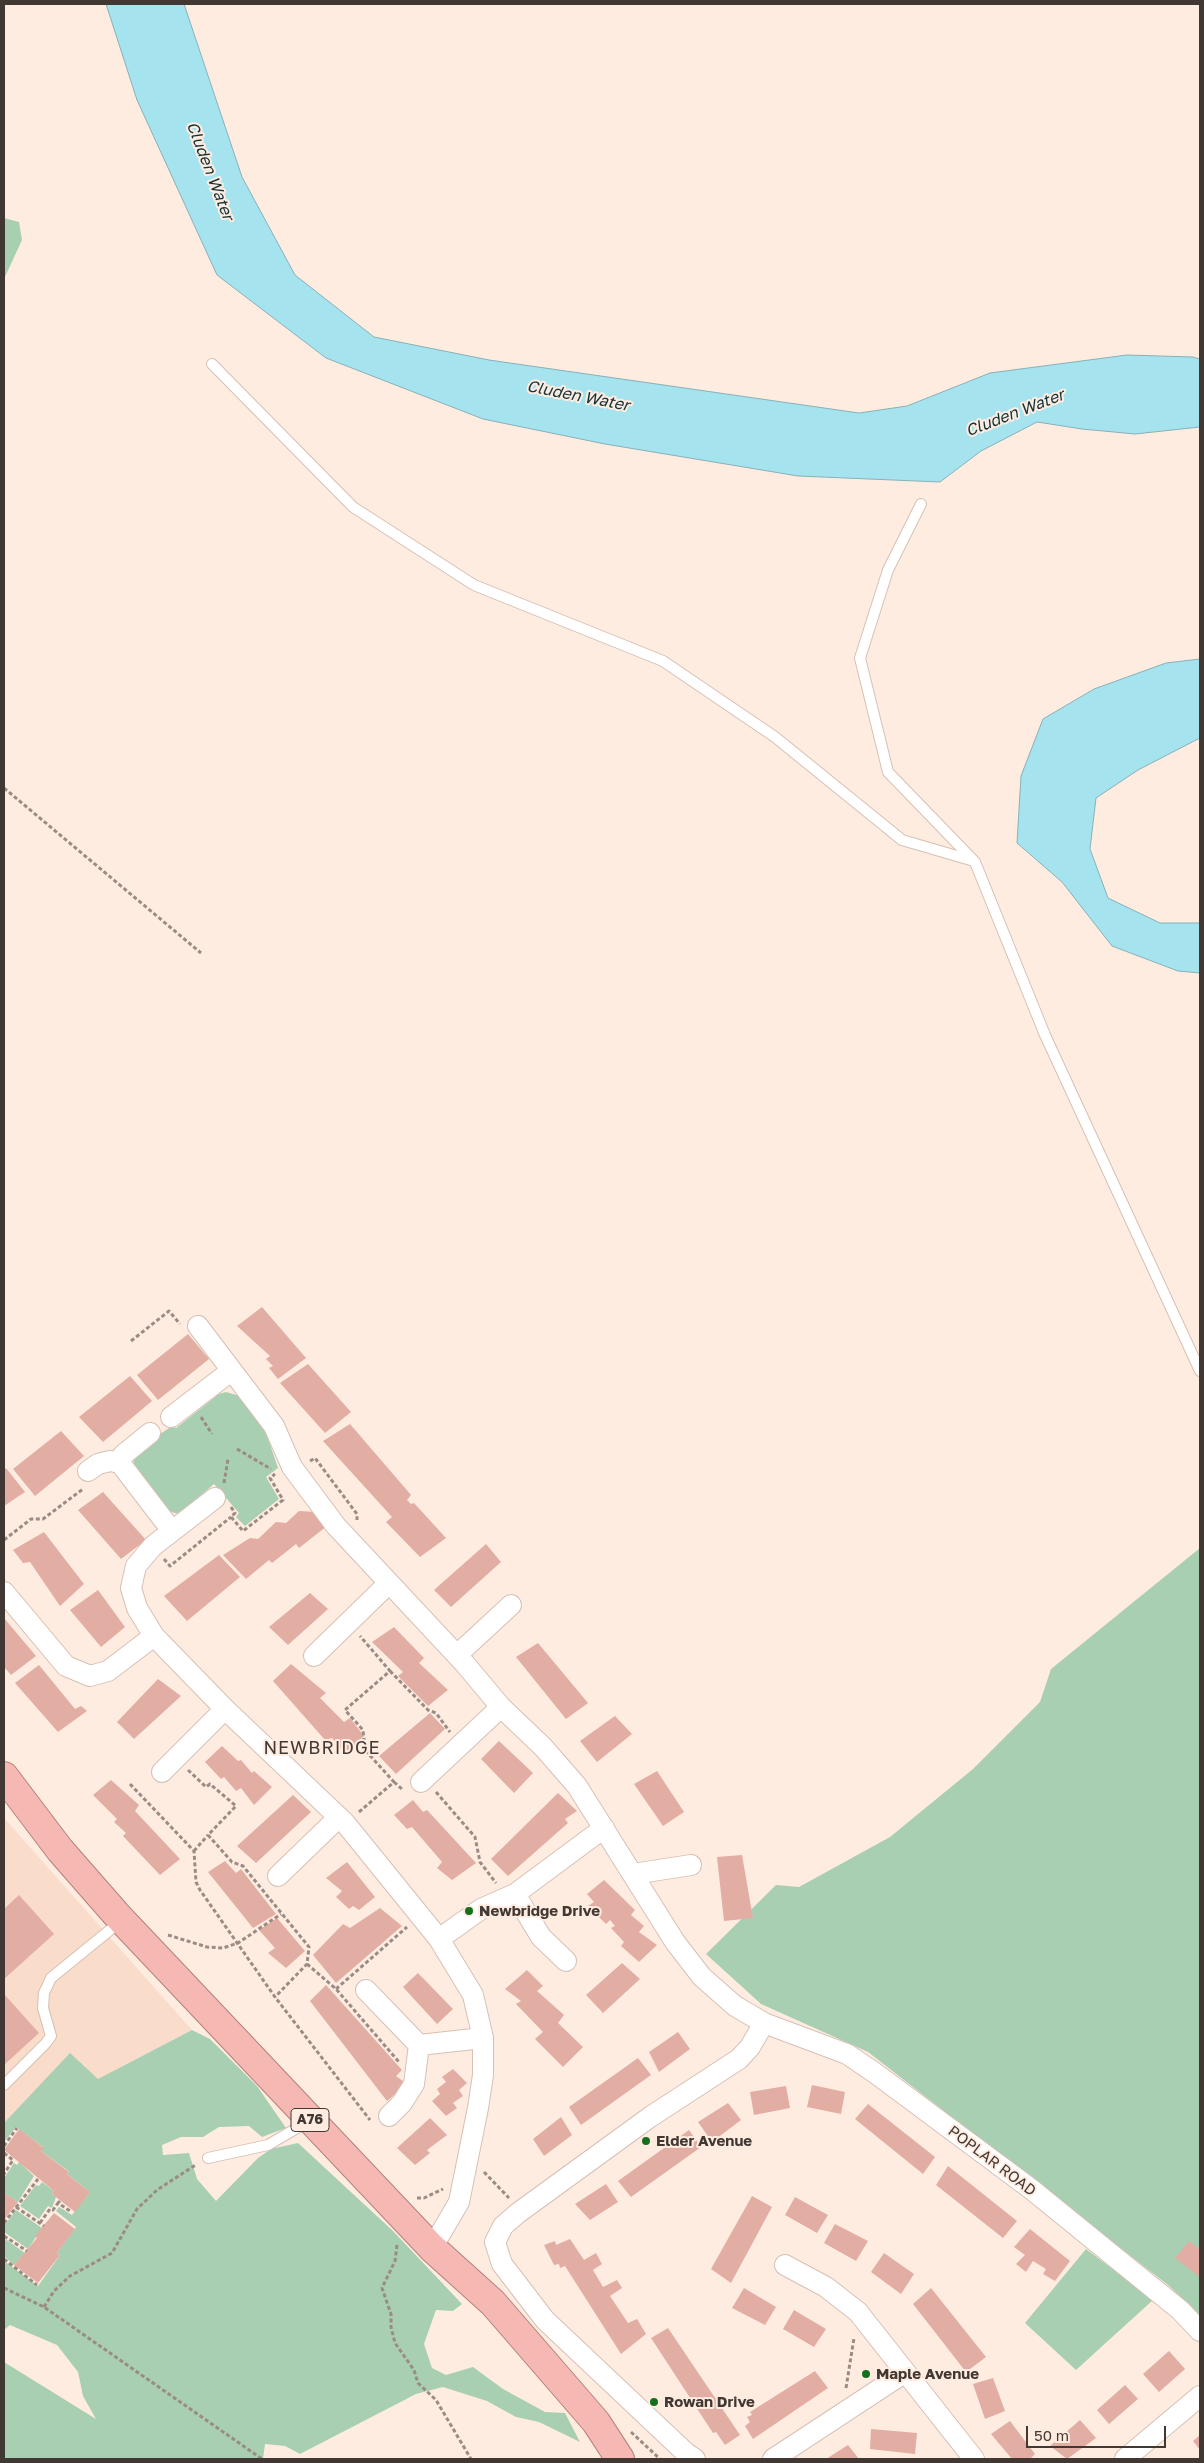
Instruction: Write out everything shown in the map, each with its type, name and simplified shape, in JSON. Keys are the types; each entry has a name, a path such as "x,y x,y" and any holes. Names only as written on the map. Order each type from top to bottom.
{"highway":[{"name":"A76","path":"4,1776 60,1850 122,1920 432,2248 493,2303 596,2422 620,2459"}],"street":[{"path":"198,1326 274,1426 292,1467 314,1498 388,1584 457,1655 501,1707 543,1747 577,1786 675,1942 702,1977 735,2006 764,2023 750,2047 739,2059 650,2117 518,2213 498,2233 495,2242 502,2264 545,2320 686,2453 695,2459"},
{"path":"171,1417 231,1371"},
{"path":"120,1463 123,1455 150,1433"},
{"path":"89,1477 98,1464 110,1461 120,1463 172,1531"},
{"path":"222,1501 172,1531 153,1546 136,1566 131,1588 137,1608 154,1636 225,1709 342,1820 419,1917 439,1939 473,1995 483,2038 484,2075 469,2162 459,2202 432,2248"},
{"path":"314,1656 388,1584"},
{"path":"4,1592 66,1666 90,1676 108,1671 154,1636"},
{"path":"457,1655 511,1605"},
{"path":"419,1787 501,1707"},
{"path":"168,1765 225,1709"},
{"path":"278,1876 342,1820"},
{"path":"439,1939 481,1909 511,1896 604,1828"},
{"path":"633,1874 691,1865"},
{"path":"511,1896 541,1937 566,1961"},
{"path":"366,1990 419,2044"},
{"name":"POPLAR ROAD","path":"764,2023 847,2054 876,2072 1031,2189 1180,2310 1200,2331"},
{"path":"419,2044 483,2038"},
{"path":"382,2121 402,2103 414,2084 419,2044"},
{"path":"785,2265 826,2287 858,2312 904,2373 974,2459"},
{"path":"772,2459 904,2373"},
{"path":"1126,2459 1200,2396"}],"lane":[{"path":"212,364 353,508 474,585 664,661 775,737 902,840 975,862"},
{"path":"921,504 888,570 860,658 888,772 975,862 1046,1035 1200,1371"},
{"path":"4,2085 46,2044 51,2036 43,2008 44,1993 51,1978 122,1920"},
{"path":"208,2158 268,2145 310,2120"}],"path":[{"path":"4,788 201,953"},
{"path":"131,1341 169,1312 181,1326 193,1318 198,1326"},
{"path":"231,1517 244,1530 283,1500 270,1478 277,1473 237,1449"},
{"path":"4,1540 31,1519 43,1519 89,1477"},
{"path":"153,1546 170,1566 235,1513 222,1501"},
{"path":"348,1622 390,1671 428,1710 436,1713 460,1746"},
{"path":"390,1671 345,1710 363,1730 365,1750 394,1782 419,1787 475,1837 480,1862 511,1896"},
{"path":"168,1765 206,1787 210,1784 236,1806 194,1851"},
{"path":"342,1820 394,1782"},
{"path":"130,1784 194,1851 196,1882 238,1943 276,1997 382,2121"},
{"path":"208,1835 232,1862 243,1866 309,1947 307,1964 276,1997"},
{"path":"160,1935 171,1935 207,1948 223,1948 238,1943 281,1914"},
{"path":"336,1989 419,1917"},
{"path":"307,1964 336,1989 404,2068 416,2070"},
{"path":"4,2146 17,2128"},
{"path":"4,2153 13,2160 4,2174"},
{"path":"44,2307 54,2291 70,2276 112,2253 137,2209 157,2190 184,2171 208,2158"},
{"path":"4,2223 38,2179"},
{"path":"40,2223 50,2209 53,2210 59,2202 70,2211 72,2210"},
{"path":"16,2206 44,2226"},
{"path":"406,2221 397,2236 395,2261 382,2288 391,2314 391,2327 396,2343 414,2370 418,2383 436,2400 471,2459"},
{"path":"4,2236 27,2251"},
{"path":"4,2259 37,2285"},
{"path":"4,2288 44,2307 262,2459"},
{"path":"849,2409 844,2401 858,2312"}],"shaded area":[{"path":"4,1818 192,2030 98,2079 21,2105 4,2123"}],"green space":[{"path":"4,218 19,222 22,240 4,279"},
{"path":"226,1392 240,1396 246,1403 266,1433 278,1468 266,1477 279,1499 245,1526 236,1517 239,1513 214,1484 179,1514 164,1510 133,1465 135,1456 154,1438 172,1426 176,1428 219,1394"},
{"path":"1200,1548 1200,2315 1168,2285 868,2052 761,2004 706,1954 776,1885 799,1887 890,1837 973,1769 1040,1702 1051,1669"},
{"path":"192,2030 210,2039 257,2086 286,2128 262,2137 249,2126 219,2127 203,2137 181,2137 162,2145 163,2155 189,2153 197,2179 216,2201 258,2158 271,2149 298,2143 393,2231 462,2304 453,2311 436,2310 424,2344 432,2368 446,2375 473,2367 503,2389 545,2412 565,2413 580,2442 539,2422 516,2417 487,2401 443,2387 416,2394 300,2454 285,2446 265,2444 263,2459 4,2459 4,2362 96,2419 83,2396 78,2372 57,2345 10,2325 4,2330 4,2261 38,2286 60,2255 57,2253 76,2227 56,2211 59,2207 72,2215 90,2192 67,2174 69,2172 67,2170 41,2151 43,2147 16,2127 4,2142 4,2123 70,2053 98,2079"},
{"path":"19,2162 34,2176 18,2202 4,2193 4,2178 14,2163 17,2165"},
{"path":"42,2182 54,2191 52,2194 56,2197 52,2208 48,2206 39,2219 20,2206 36,2185 39,2186"},
{"path":"16,2210 42,2228 28,2249 4,2232 4,2226"},
{"path":"4,2238 25,2253 14,2265 4,2256"},
{"path":"1086,2249 1153,2300 1076,2370 1025,2323"}],"water":[{"name":"Cluden Water","path":"106,4 184,4 242,177 295,275 374,337 489,360 859,413 907,406 990,373 1127,355 1193,357 1200,359 1200,427 1135,434 1037,422 981,451 940,482 798,476 605,444 483,419 326,358 217,275 137,100"},
{"path":"1200,659 1200,738 1138,770 1096,798 1090,849 1108,898 1160,923 1200,923 1200,973 1178,971 1112,946 1062,882 1017,843 1021,776 1043,719 1094,689 1166,663"}],"building":[{"path":"262,1307 306,1358 278,1379 269,1368 273,1366 266,1359 270,1356 237,1326"},
{"path":"188,1334 209,1359 158,1400 137,1375"},
{"path":"308,1364 351,1412 325,1433 280,1383"},
{"path":"130,1376 152,1401 103,1442 79,1417"},
{"path":"350,1424 411,1495 407,1500 411,1504 414,1503 446,1538 420,1557 386,1522 392,1517 323,1441"},
{"path":"61,1431 84,1456 35,1496 13,1469"},
{"path":"6,1468 25,1492 4,1506 4,1470"},
{"path":"103,1492 146,1540 121,1559 78,1510"},
{"path":"299,1511 317,1512 327,1526 299,1548 296,1544 272,1563 269,1560 246,1579 223,1555 250,1538 258,1539 276,1522 286,1523"},
{"path":"44,1532 84,1584 60,1606 30,1562 23,1563 13,1550"},
{"path":"486,1544 501,1562 451,1607 434,1590"},
{"path":"219,1555 240,1577 187,1621 164,1596"},
{"path":"98,1590 125,1627 101,1647 70,1610"},
{"path":"310,1593 328,1609 288,1645 269,1627"},
{"path":"4,1618 36,1656 11,1675 4,1667"},
{"path":"394,1627 424,1658 419,1663 448,1690 428,1706 398,1676 403,1672 372,1642"},
{"path":"538,1643 588,1703 566,1719 516,1657"},
{"path":"291,1664 326,1693 320,1698 344,1722 350,1718 364,1736 345,1753 332,1738 325,1740 273,1681"},
{"path":"39,1665 75,1709 81,1706 87,1711 58,1732 15,1683"},
{"path":"158,1679 181,1696 134,1739 117,1722"},
{"path":"430,1713 445,1729 396,1774 379,1756"},
{"path":"615,1716 632,1734 597,1762 580,1741"},
{"path":"499,1741 533,1773 514,1793 481,1759"},
{"path":"222,1746 238,1761 241,1760 252,1773 254,1771 272,1787 254,1805 241,1788 236,1791 224,1777 221,1779 205,1762"},
{"path":"657,1771 684,1812 663,1826 634,1784"},
{"path":"111,1780 139,1805 135,1811 180,1859 160,1875 123,1836 126,1833 114,1822 117,1819 93,1795"},
{"path":"558,1793 577,1811 565,1819 568,1823 508,1876 491,1859"},
{"path":"293,1795 311,1812 256,1863 237,1846"},
{"path":"413,1800 423,1812 427,1810 476,1863 452,1880 437,1868 442,1862 412,1827 407,1829 394,1815"},
{"path":"742,1855 753,1918 724,1921 717,1857"},
{"path":"225,1861 236,1873 241,1869 276,1914 253,1928 208,1872"},
{"path":"347,1862 375,1897 359,1910 353,1906 349,1909 336,1897 342,1891 326,1878"},
{"path":"604,1880 635,1910 631,1915 644,1926 639,1932 657,1945 639,1962 621,1946 624,1942 611,1928 615,1926 610,1920 606,1924 588,1906 594,1902 587,1894"},
{"path":"19,1895 54,1934 4,1979 4,1909"},
{"path":"380,1908 402,1926 336,1983 313,1955 343,1924 350,1928"},
{"path":"277,1918 305,1951 286,1968 268,1953 275,1948 259,1930"},
{"path":"622,1963 640,1979 603,2013 586,1995"},
{"path":"527,1970 543,1986 537,1991 564,2015 558,2023 583,2047 563,2067 535,2039 543,2032 516,2004 521,2001 505,1989"},
{"path":"418,1973 453,2009 437,2024 403,1987"},
{"path":"326,1985 402,2070 396,2076 407,2084 387,2101 310,2001"},
{"path":"4,1994 39,2033 4,2065"},
{"path":"678,2032 690,2049 659,2072 649,2052"},
{"path":"638,2058 651,2075 581,2125 569,2107"},
{"path":"453,2069 467,2083 459,2090 463,2096 453,2103 457,2108 446,2116 432,2101 440,2094 437,2089 446,2082 442,2077"},
{"path":"812,2085 845,2092 841,2114 807,2107"},
{"path":"786,2086 790,2108 754,2115 750,2092"},
{"path":"728,2103 741,2120 712,2142 698,2122"},
{"path":"868,2104 935,2157 923,2174 855,2119"},
{"path":"561,2117 572,2135 544,2156 533,2139"},
{"path":"430,2118 447,2135 427,2150 430,2153 415,2165 397,2148"},
{"path":"19,2129 44,2148 41,2151 69,2172 67,2174 90,2192 75,2212 52,2194 54,2191 4,2150"},
{"path":"689,2130 701,2147 631,2197 618,2181"},
{"path":"948,2166 1017,2221 1003,2238 936,2185"},
{"path":"606,2184 618,2202 590,2220 575,2204"},
{"path":"4,2193 18,2202 4,2220"},
{"path":"752,2196 772,2207 731,2283 711,2269"},
{"path":"795,2197 828,2215 817,2233 785,2215"},
{"path":"54,2213 75,2229 57,2253 60,2255 38,2283 14,2265 37,2238 35,2236"},
{"path":"835,2224 868,2241 856,2261 824,2243"},
{"path":"1030,2229 1070,2261 1055,2281 1043,2274 1046,2269 1033,2261 1026,2272 1016,2264 1025,2255 1014,2247"},
{"path":"570,2239 584,2260 596,2253 602,2264 593,2270 603,2287 617,2280 622,2288 610,2296 628,2323 637,2319 646,2334 621,2354 565,2266 560,2268 559,2264 554,2265 544,2245 555,2241 556,2245"},
{"path":"1189,2241 1200,2249 1200,2277 1175,2258"},
{"path":"884,2253 914,2274 901,2294 871,2272"},
{"path":"744,2288 776,2307 765,2325 732,2308"},
{"path":"931,2288 986,2357 966,2372 913,2304"},
{"path":"794,2310 826,2329 814,2347 783,2329"},
{"path":"668,2328 740,2435 725,2445 716,2432 713,2433 651,2338"},
{"path":"1169,2351 1185,2369 1159,2392 1143,2374"},
{"path":"815,2371 828,2388 753,2439 745,2426 750,2422 747,2417 752,2415 750,2412"},
{"path":"993,2378 1005,2411 985,2419 973,2384"},
{"path":"1125,2385 1138,2399 1109,2424 1097,2410"},
{"path":"1080,2420 1096,2438 1067,2459 1050,2446"},
{"path":"1010,2421 1035,2454 1030,2459 1012,2459 991,2434"},
{"path":"871,2429 917,2433 915,2454 870,2449"},
{"path":"1200,2435 1200,2450 1193,2441"},
{"path":"848,2445 859,2459 826,2459"}],"place":[{"name":"Newbridge Drive","path":"469,1911"},
{"name":"Elder Avenue","path":"646,2141"},
{"name":"Maple Avenue","path":"866,2374"},
{"name":"Rowan Drive","path":"654,2402"}],"district":[{"name":"NEWBRIDGE","path":"322,1748"}]}
